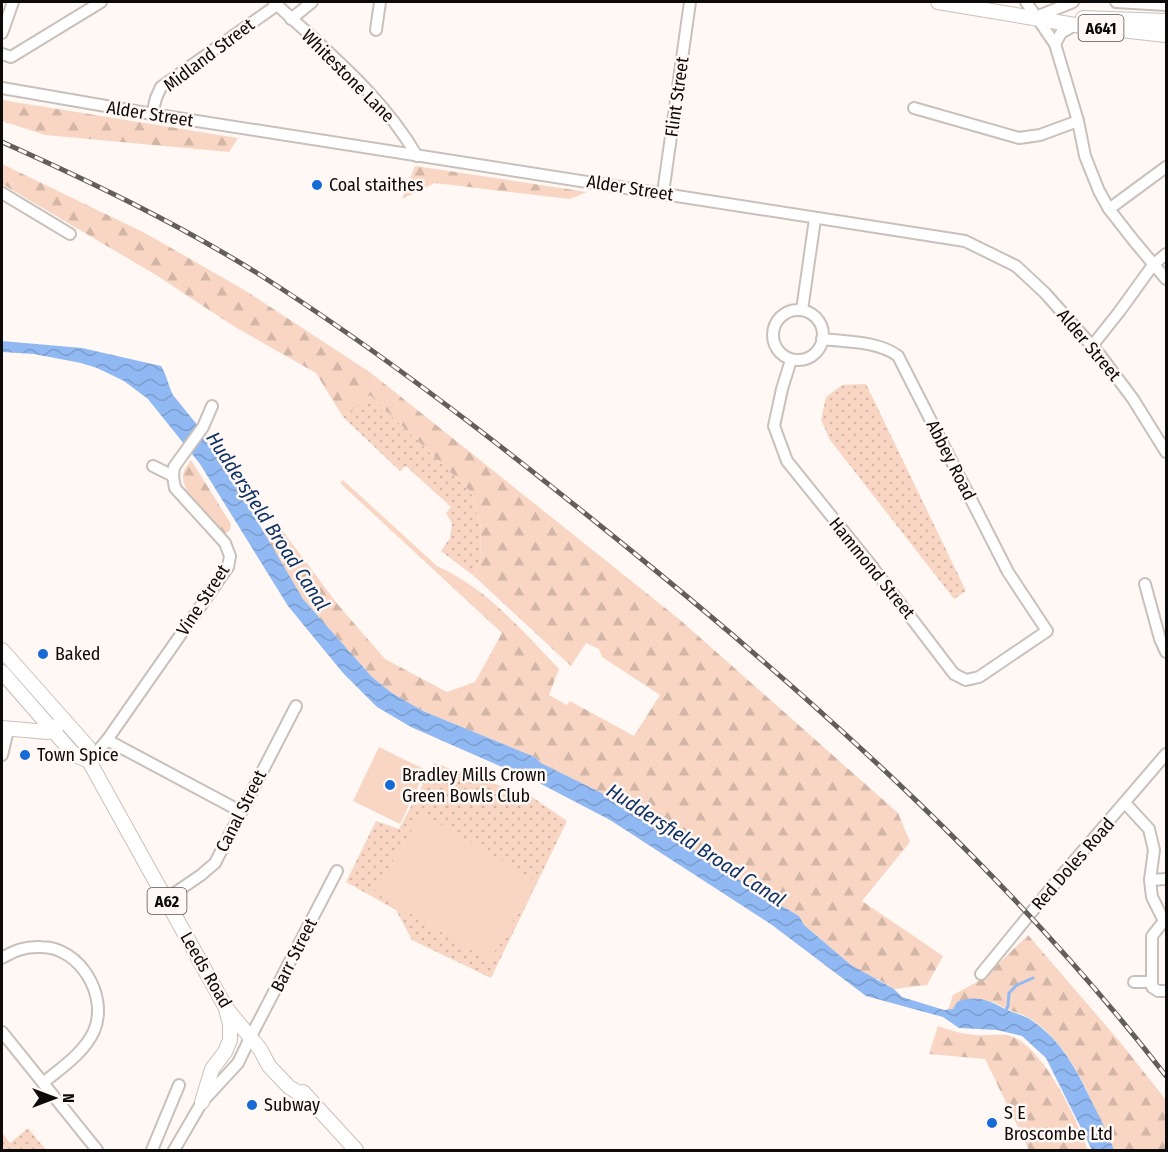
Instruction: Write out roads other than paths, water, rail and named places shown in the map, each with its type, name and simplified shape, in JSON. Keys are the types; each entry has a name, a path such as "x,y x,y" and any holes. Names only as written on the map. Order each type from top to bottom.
{"main road":[{"name":"A641","path":"938,2 990,5 1075,25 1167,35"},
{"name":"A641","path":"1036,17 1167,21"},
{"name":"Leeds Road","path":"2,650 88,747 89,760 226,1008 260,1049 273,1057 307,1098 356,1150"},
{"name":"Leeds Road","path":"2,672 75,755 89,760"},
{"path":"5,729 48,732 64,719"},
{"path":"202,1102 212,1069 225,1052 230,1040 230,1024 226,1008"}],"street":[{"path":"2,33 13,2"},
{"path":"2,54 11,57 101,2"},
{"path":"291,19 312,2"},
{"path":"376,30 377,2"},
{"name":"Flint Street","path":"663,193 690,2"},
{"path":"1026,2 1055,44 1078,121 1085,156 1099,191 1109,209 1153,265 1167,279"},
{"path":"1116,2 1167,4"},
{"name":"Whitestone Lane","path":"275,3 368,92 392,119 417,156"},
{"name":"Midland Street","path":"152,114 161,87 275,3"},
{"path":"1036,17 1065,3"},
{"path":"1055,44 1061,33 1075,25"},
{"name":"Alder Street","path":"2,88 152,114 964,241 1016,266 1045,293 1092,346 1133,399 1167,452"},
{"path":"914,108 1020,138 1040,135 1078,121"},
{"path":"1109,209 1167,167"},
{"path":"2,193 70,234"},
{"path":"802,310 815,219"},
{"path":"1092,346 1153,265 1167,254"},
{"path":"794,310 802,310 816,318 821,326 822,339 815,353 808,358 791,360 777,349 773,340 773,331 778,319 794,310"},
{"name":"Abbey Road","path":"822,339 871,345 890,350 898,356 1008,572 1047,632"},
{"name":"Hammond Street","path":"791,360 774,426 786,461 870,564 954,674 966,680 979,677 1047,632"},
{"path":"153,466 173,476 174,467 203,428 212,406"},
{"name":"Vine Street","path":"89,760 107,740 228,567 230,556 225,543 175,488 173,476"},
{"path":"1145,584 1160,639 1167,652"},
{"name":"Canal Street","path":"166,899 215,863 296,706"},
{"path":"2,755 5,729"},
{"path":"107,740 240,811"},
{"name":"Red Doles Road","path":"981,974 1057,881 1167,754"},
{"path":"1125,803 1149,829 1154,850 1150,880 1152,897 1165,922 1152,936 1152,987 1167,990"},
{"name":"Barr Street","path":"174,1150 202,1102 238,1063 337,871"},
{"path":"1150,880 1167,879"},
{"path":"2,958 18,949 42,946 63,952 79,965 92,983 99,1008 94,1030 82,1050 43,1083"},
{"path":"1134,982 1152,982"},
{"path":"2,1032 97,1150"},
{"path":"152,1150 179,1085"}],"water":[{"path":"2,341 82,348 161,366 173,395 211,442 303,599 372,677 392,693 423,711 535,757 541,763 626,805 753,889 799,916 804,925 851,965 894,989 902,997 944,1010 953,1009 957,1002 962,1000 979,999 1030,1019 1063,1050 1077,1072 1114,1150 1092,1150 1046,1058 1022,1036 997,1030 959,1028 943,1017 866,996 772,925 610,820 543,785 411,727 377,707 343,673 288,606 200,464 148,399 124,381 97,368 34,354 2,352"}],"waterway":[{"path":"1005,1012 1009,993 1017,985 1033,978"}],"railway":[{"path":"2,142 131,203 257,273 404,374 593,520 780,676 918,802 1047,935 1166,1076"}],"place":[{"name":"Coal staithes","path":"317,185"},
{"name":"Baked","path":"43,654"},
{"name":"Town Spice","path":"25,755"},
{"name":"Bradley Mills Crown Green Bowls Club","path":"390,785"},
{"name":"Subway","path":"252,1105"},
{"name":"S E Broscombe Ltd","path":"992,1123"}],"water label":[{"name":"Huddersfield Broad Canal","path":"268,521"},
{"name":"Huddersfield Broad Canal","path":"696,845"}]}
